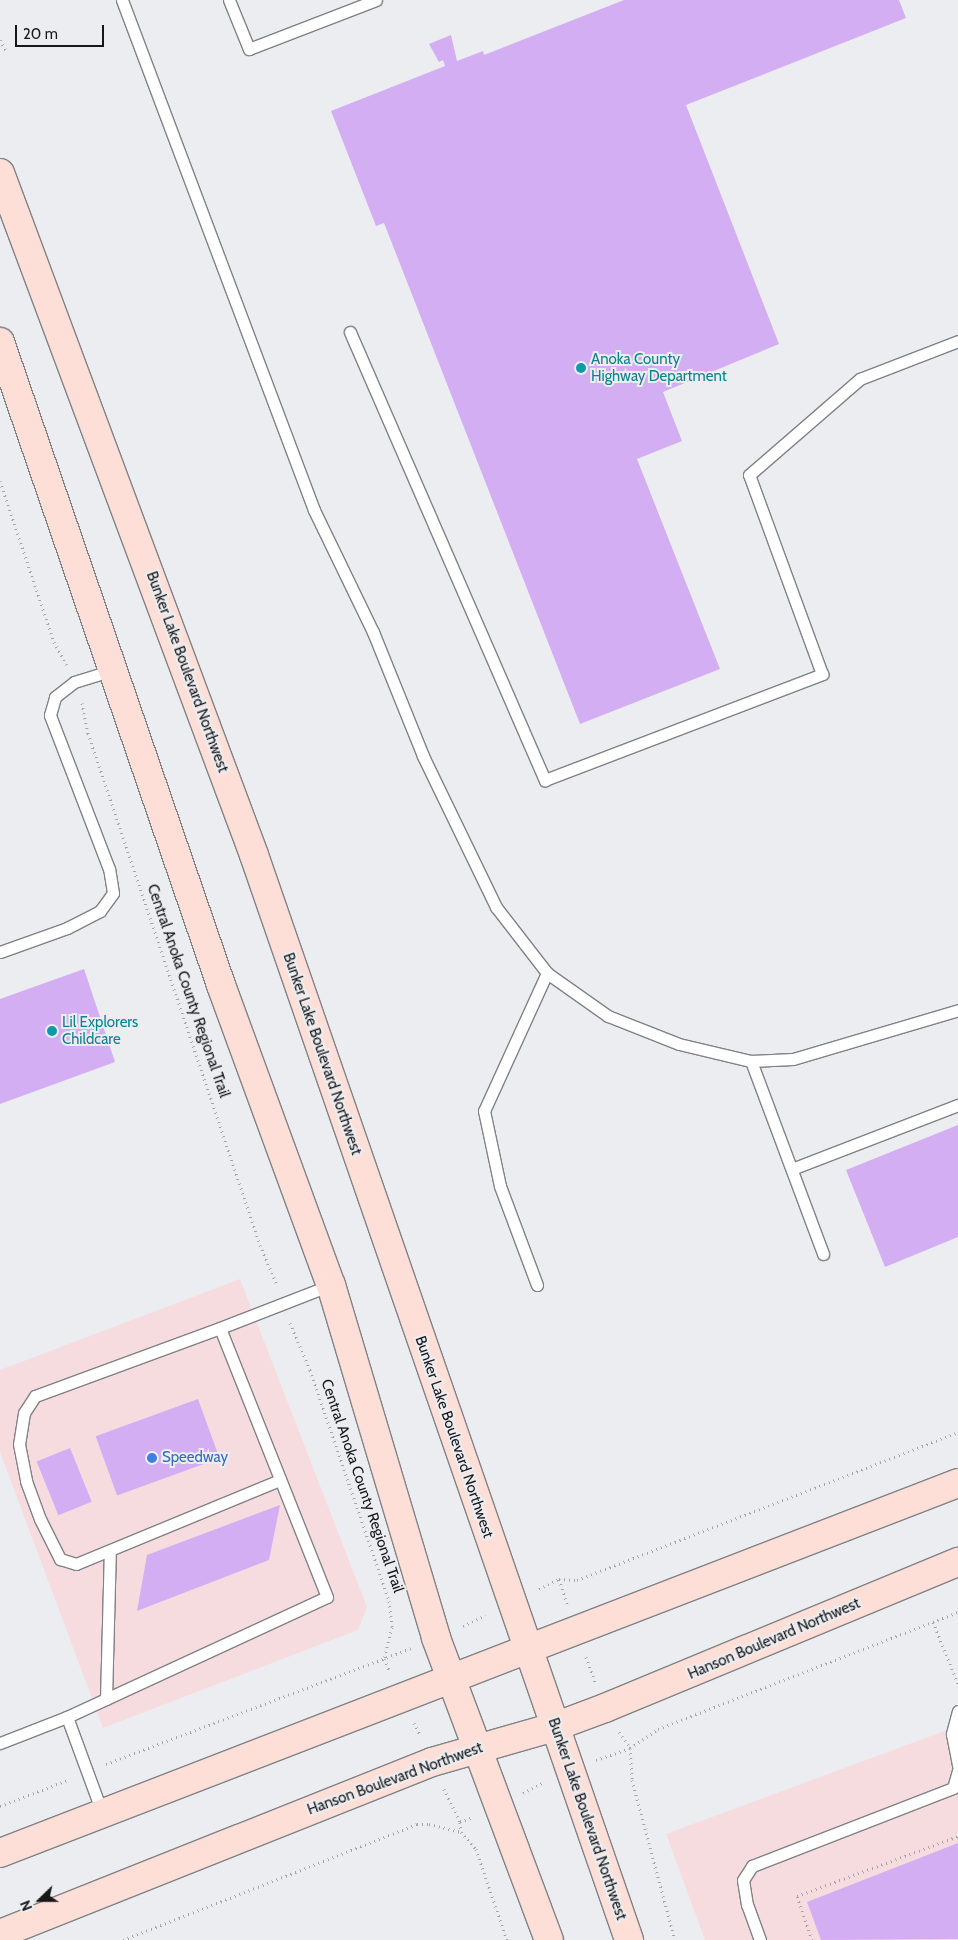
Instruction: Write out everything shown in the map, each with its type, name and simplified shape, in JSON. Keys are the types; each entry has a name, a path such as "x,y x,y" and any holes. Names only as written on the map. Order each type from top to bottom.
{"main road":[{"name":"Bunker Lake Boulevard Northwest","path":"0,173 254,855 511,1604 629,1940"},
{"path":"0,342 221,985 331,1284 436,1638 548,1940"},
{"path":"0,1853 958,1483"},
{"name":"Hanson Boulevard Northwest","path":"0,1934 432,1762 478,1747 554,1727 605,1708 958,1562"}],"lane":[{"path":"122,0 314,510 373,632 423,756 496,908 547,973 608,1016 679,1044 751,1062 793,1059 958,1010"},
{"path":"229,0 249,49 376,0"},
{"path":"350,332 545,780 822,674 749,475 860,379 958,341"},
{"path":"0,952 67,928 100,911 113,893 109,869 50,715 55,697 74,682 113,670"},
{"path":"537,1285 500,1186 484,1112 547,973"},
{"path":"751,1062 823,1254"},
{"path":"792,1169 958,1105"},
{"path":"280,1480 76,1564 60,1559 50,1545 26,1481 19,1444 24,1413 35,1396 220,1328 331,1284"},
{"path":"0,1743 67,1717 327,1597 220,1328"},
{"path":"106,1699 110,1551"},
{"path":"958,1711 952,1734 958,1765"},
{"path":"67,1717 102,1812"},
{"path":"760,1940 747,1905 743,1880 752,1866 953,1788 958,1770"}],"path":[{"path":"0,40 6,52"},
{"path":"0,482 54,642 65,660"},
{"name":"Central Anoka County Regional Trail","path":"82,703 92,742 260,1245 277,1284"},
{"name":"Central Anoka County Regional Trail","path":"290,1323 310,1370 389,1601 392,1627 384,1659"},
{"path":"116,1760 436,1638 511,1604 558,1578 576,1580 958,1432"},
{"path":"558,1578 605,1708 630,1748 632,1780 675,1940"},
{"path":"630,1748 658,1729 958,1612"},
{"path":"933,1622 958,1684"},
{"path":"0,1806 58,1783"},
{"path":"460,1822 461,1832"},
{"path":"123,1940 418,1824 441,1826 461,1832 476,1849 507,1940"},
{"path":"812,1940 796,1896 958,1836"}],"shaded area":[{"path":"240,1279 367,1607 358,1630 103,1728 0,1452 0,1370"},
{"path":"958,1726 958,1940 705,1940 666,1834"}],"building":[{"name":"Anoka County Highway Department","path":"624,0 899,0 906,18 686,105 779,344 663,392 682,441 637,459 720,669 580,724 384,223 376,226 331,111 445,66 443,60 439,62 429,44 451,35 457,61 483,51 484,55"},
{"name":"Lil Explorers Childcare","path":"84,969 115,1062 0,1104 0,999"},
{"path":"958,1125 958,1237 885,1267 846,1170"},
{"path":"198,1399 220,1458 117,1495 96,1436"},
{"path":"70,1448 92,1502 58,1515 37,1461"},
{"path":"280,1505 269,1560 137,1611 147,1555"},
{"path":"958,1843 958,1939 821,1940 807,1902"}],"place":[{"name":"Anoka County Highway Department","path":"581,368"},
{"name":"Lil Explorers Childcare","path":"52,1031"},
{"name":"Speedway","path":"152,1458"}]}
